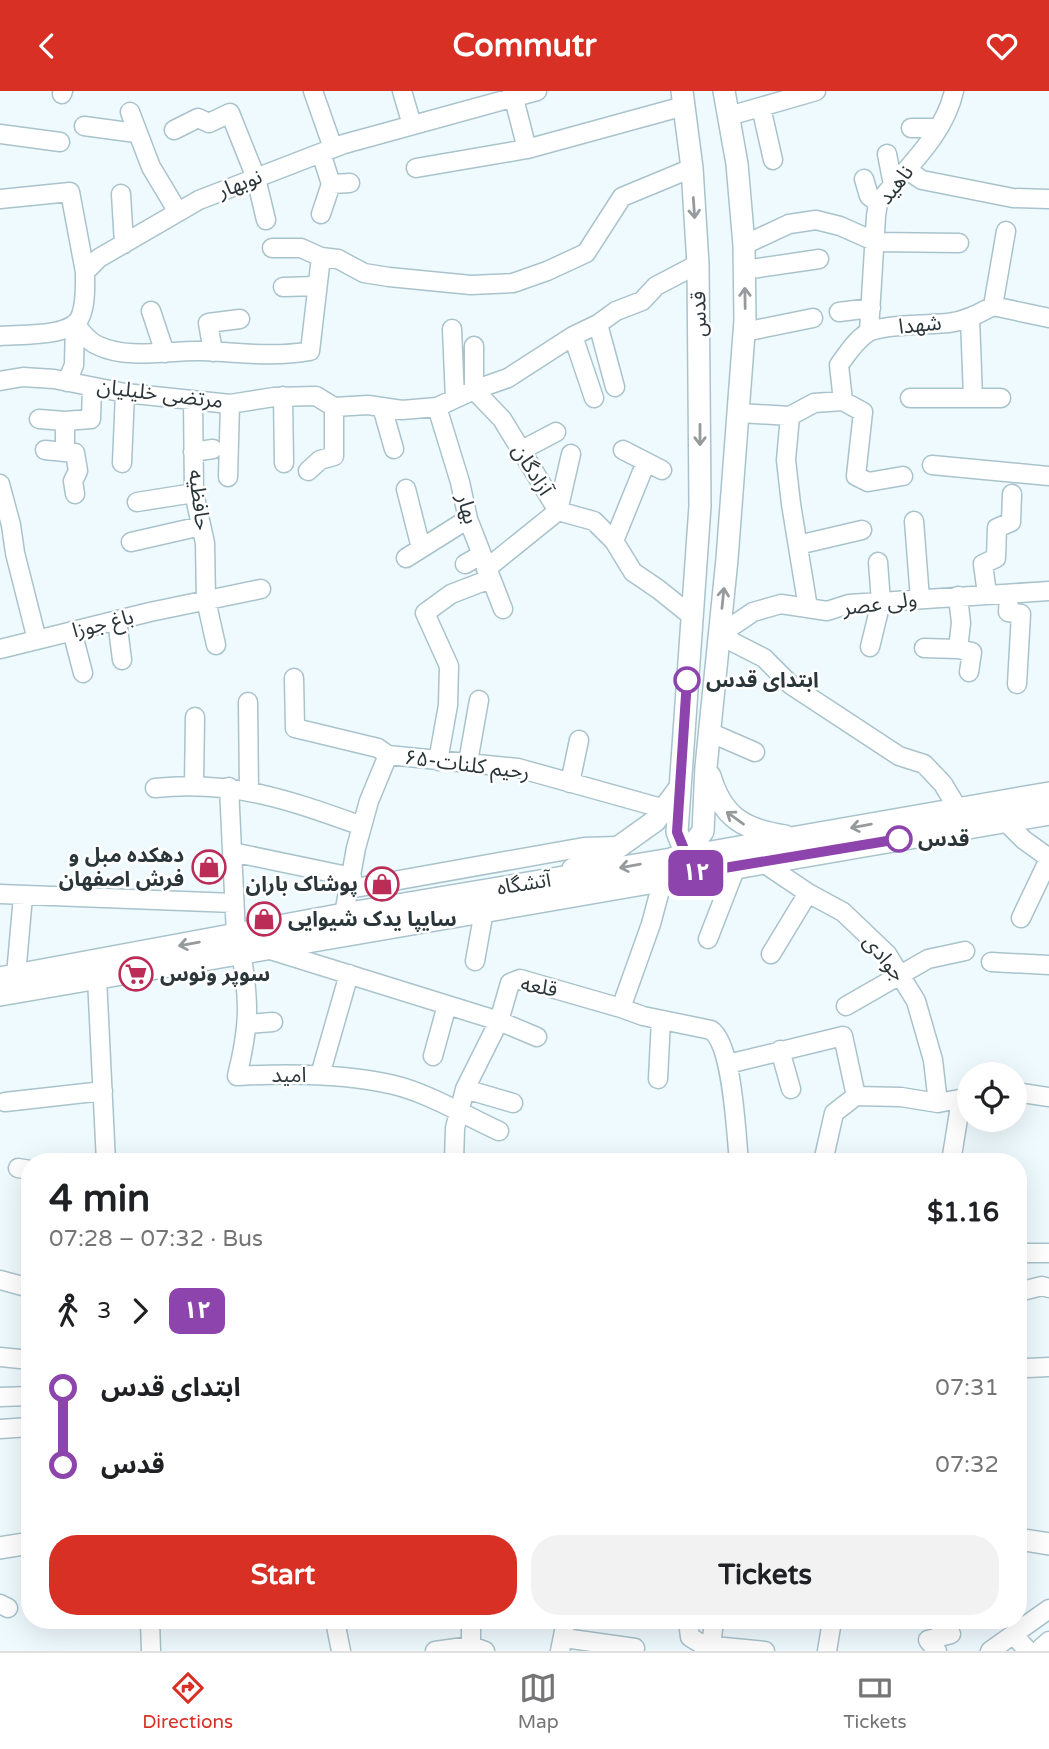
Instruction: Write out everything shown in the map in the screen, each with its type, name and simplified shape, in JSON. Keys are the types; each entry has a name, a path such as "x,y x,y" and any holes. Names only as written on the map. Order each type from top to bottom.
{"main road":[{"path":"687,864 704,831 706,764 731,507 744,332 744,245 737,164 724,91"},
{"name":"قدس","path":"683,99 692,168 698,264 700,506 678,790 677,832 687,864"},
{"path":"700,506 731,507"},
{"path":"685,696 691,703 699,706 708,705 713,698"},
{"path":"706,764 713,788 724,810 743,824 766,834 794,838"},
{"path":"552,880 620,846 655,821 678,790"},
{"name":"آتشگاه","path":"239,944 267,949 663,880 711,852 1049,793"},
{"name":"آتشگاه","path":"0,995 83,975 239,944 344,914 671,859 687,864 736,867 1049,814"},
{"name":"آتشگاه","path":"8,976 83,975"},
{"path":"1027,1540 1049,1544"},
{"path":"0,1548 21,1544"}],"street":[{"path":"313,91 327,150 331,184 321,214"},
{"path":"402,91 412,125"},
{"name":"نوبهار","path":"85,272 99,258 199,200 327,150 513,95 537,91"},
{"path":"729,115 816,91"},
{"name":"ناهید","path":"869,331 878,203 931,141 954,91"},
{"path":"513,95 527,149"},
{"path":"416,168 527,149 683,99"},
{"path":"761,107 773,160"},
{"path":"130,112 136,134 151,167 178,212"},
{"path":"174,130 198,118 209,123 230,113 256,178 266,221"},
{"path":"84,126 136,134"},
{"path":"911,128 938,128"},
{"path":"0,134 60,142"},
{"path":"887,154 893,185"},
{"path":"272,249 301,249 321,257 338,259 364,273 389,278 471,285 513,283 586,253 622,197 692,168"},
{"path":"907,170 922,180 1013,198 1049,199"},
{"path":"864,179 869,197 878,203"},
{"path":"331,184 350,183"},
{"path":"0,199 70,192 85,272 81,317 75,324 60,332 0,336"},
{"path":"121,194 124,244"},
{"path":"744,245 789,224 816,220 841,226 876,242 959,243"},
{"path":"1006,231 993,306 1049,318"},
{"path":"75,324 91,342 101,348 128,352 213,352 283,356 310,351 321,257"},
{"path":"745,270 819,259"},
{"name":"مرتضی خلیلیان","path":"0,381 23,377 125,393 230,404 283,396 316,396 334,407 369,405 402,410 436,407 508,378 616,311 642,301 656,286 698,264"},
{"path":"283,287 317,286"},
{"name":"شهدا","path":"843,401 839,365 852,347 869,331 949,323 970,318 993,306"},
{"path":"839,312 871,308"},
{"path":"151,311 165,353"},
{"path":"744,332 813,318"},
{"path":"970,318 973,398"},
{"path":"213,352 208,323 240,319"},
{"path":"67,382 74,365 75,324"},
{"path":"598,324 615,387"},
{"path":"452,329 455,399"},
{"path":"573,336 587,392"},
{"path":"474,346 474,390"},
{"path":"39,419 91,419 92,387"},
{"name":"آزادگان","path":"474,390 502,419 558,511 594,521 614,541 633,572 693,617"},
{"path":"122,463 125,393"},
{"path":"283,396 284,463"},
{"path":"910,398 1001,398"},
{"name":"حافظیه","path":"192,400 194,493 205,543 206,600 216,645"},
{"path":"739,413 790,416 814,403 843,401 863,412 856,476 868,481 903,476"},
{"path":"228,477 230,404"},
{"path":"308,471 320,460 334,456 334,407"},
{"path":"382,407 394,449"},
{"name":"بهار","path":"436,407 460,481 480,567 503,609"},
{"path":"790,416 786,460 808,608"},
{"path":"65,421 65,451"},
{"path":"520,451 556,432"},
{"path":"193,452 214,449"},
{"path":"45,450 75,453 78,471 73,481 75,494"},
{"path":"614,541 654,466 623,450"},
{"path":"438,761 448,705 449,666 425,613 451,594 480,567 558,511 571,454"},
{"path":"932,465 1049,476"},
{"path":"0,484 6,527 37,640"},
{"path":"406,489 413,553 468,519"},
{"path":"137,502 194,493"},
{"path":"987,594 983,564 996,558 997,528 1011,522 1012,494"},
{"path":"915,521 920,599"},
{"path":"131,542 201,526"},
{"path":"798,545 862,530"},
{"path":"870,647 881,602 878,562"},
{"name":"باغ جوزا","path":"0,649 261,589"},
{"name":"ولی عصر","path":"719,635 753,612 781,604 827,611 849,604 1049,591"},
{"path":"1009,594 1008,612 1021,614 1017,684"},
{"path":"958,596 961,623 958,649"},
{"path":"117,620 121,660"},
{"path":"72,631 83,673"},
{"path":"719,635 764,658 791,685 899,756 924,764 943,784 958,809"},
{"path":"924,647 972,652 969,672"},
{"path":"294,677 294,725 298,730 378,748 388,755"},
{"path":"468,762 479,700"},
{"path":"248,702 248,791"},
{"path":"194,786 195,717"},
{"path":"709,732 755,752"},
{"path":"570,783 579,740"},
{"name":"۶۵-رحیم کلنات","path":"344,914 362,826 388,755 519,768 665,809"},
{"path":"155,788 229,787 298,803 362,826"},
{"name":"امید","path":"229,787 234,903 248,994 247,1024 237,1076 300,1074 395,1085 427,1096 459,1114 499,1131"},
{"path":"1004,821 1049,859 1021,918"},
{"path":"232,852 350,883 584,847 620,846"},
{"name":"جوادی","path":"762,862 842,912 887,954 916,1000 933,1060 938,1103"},
{"path":"708,939 736,867"},
{"path":"663,880 651,924 621,1008 718,1034 728,1063 738,1153"},
{"path":"771,954 808,893"},
{"path":"0,894 234,903"},
{"path":"8,976 23,896"},
{"path":"475,961 484,911"},
{"path":"267,949 499,1021 537,1037"},
{"path":"846,1006 928,959 965,951"},
{"path":"991,962 1049,965"},
{"path":"320,1076 349,974"},
{"path":"83,975 103,1091 106,1153"},
{"name":"قلعه","path":"456,1153 455,1128 465,1089 499,1021 510,983 520,979 621,1008"},
{"path":"433,1056 447,1005"},
{"path":"659,1079 661,1020"},
{"path":"247,1024 273,1022"},
{"path":"728,1063 842,1036 856,1096"},
{"path":"780,1051 791,1089"},
{"path":"465,1089 513,1103"},
{"path":"5,1102 103,1091"},
{"path":"1027,1094 1049,1097"},
{"path":"825,1153 834,1112 856,1096 901,1097 938,1103 957,1099"},
{"path":"953,1153 958,1132"},
{"path":"1027,1253 1049,1253"},
{"path":"0,1280 21,1286"},
{"path":"1027,1290 1042,1286 1049,1288"},
{"path":"0,1357 21,1359"},
{"path":"1027,1368 1047,1365"},
{"path":"0,1397 21,1396"},
{"path":"0,1429 21,1428"},
{"path":"1026,1646 1049,1609"},
{"path":"150,1629 151,1651"},
{"path":"337,1629 341,1651"},
{"path":"435,1651 478,1648 473,1629"},
{"path":"689,1629 690,1637 704,1645 765,1651"},
{"path":"710,1646 713,1629"},
{"path":"827,1651 831,1629"},
{"path":"937,1651 928,1640 951,1634 946,1629"},
{"path":"563,1637 635,1648"},
{"path":"989,1651 1049,1641"}],"bus line":[{"name":"۱۲","path":"687,680 677,832 686,854 688,874 899,839"}],"place":[{"name":"ابتدای قدس","path":"687,680"},
{"name":"قدس","path":"899,839"},
{"name":"دهکده مبل و فرش اصفهان","path":"209,867"},
{"name":"پوشاک باران","path":"382,884"},
{"name":"سایپا یدک شیوایی","path":"264,919"},
{"name":"سوپر ونوس","path":"136,974"}]}
